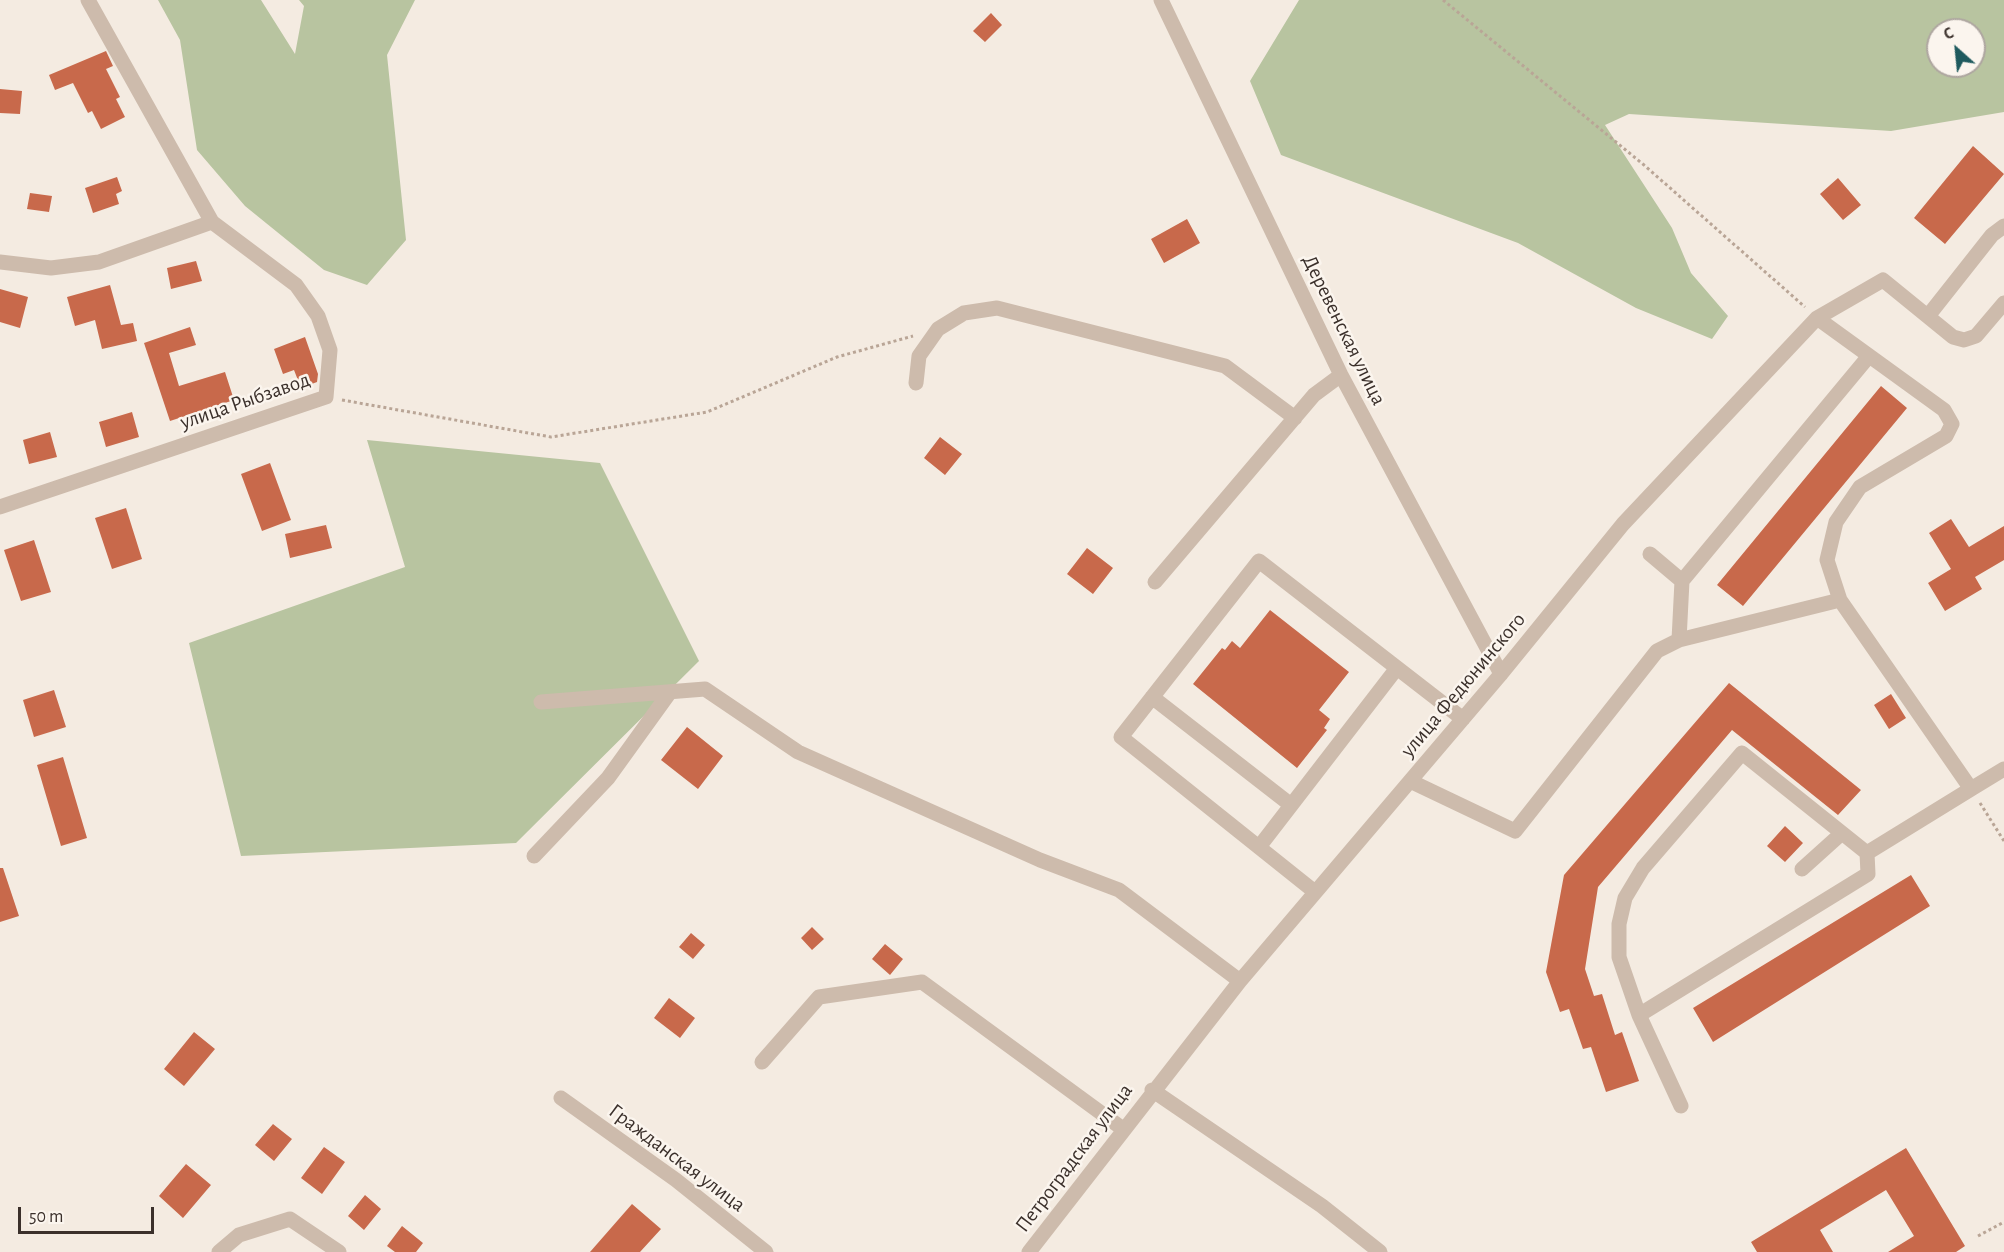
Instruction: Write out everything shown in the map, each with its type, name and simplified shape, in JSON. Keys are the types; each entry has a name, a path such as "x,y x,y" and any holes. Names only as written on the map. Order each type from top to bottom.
{"street":[{"name":"улица Рыбзавод","path":"0,507 326,397 330,350 318,316 296,285 212,222 88,0"},
{"name":"Деревенская улица","path":"1161,0 1341,375 1501,674"},
{"path":"0,262 51,268 99,262 212,222"},
{"path":"2004,226 1992,235 1928,316 1953,337 1964,340 1976,336 2004,303"},
{"name":"улица Федюнинского","path":"1152,1090 1240,981 1501,674 1623,524 1817,318 1883,280 1928,316"},
{"path":"916,383 919,356 938,329 964,313 997,308 1225,366 1295,418"},
{"path":"1817,318 1944,410 1952,424 1946,436 1860,487 1836,522 1827,561 1840,600 1971,789"},
{"path":"1679,640 1683,581 1869,356"},
{"path":"1155,582 1320,389 1341,375"},
{"path":"1650,554 1683,581"},
{"path":"1315,892 1121,737 1259,561 1463,719"},
{"path":"1410,781 1515,831 1657,651 1679,640 1840,600"},
{"path":"1259,847 1397,668"},
{"path":"541,702 705,689 798,752 1040,860 1119,890 1240,981"},
{"path":"534,856 608,778 670,692"},
{"path":"1152,697 1291,805"},
{"path":"1639,1015 1868,874 1867,853 1742,753 1643,868 1625,898 1619,924 1619,957 1639,1015 1681,1106"},
{"path":"1867,853 2004,769"},
{"path":"1802,869 1842,833"},
{"path":"762,1062 819,997 922,982 1123,1129"},
{"path":"1152,1090 1322,1206 1380,1252"},
{"name":"Петроградская улица","path":"1029,1252 1152,1090"},
{"name":"Гражданская улица","path":"561,1098 676,1180 766,1252"},
{"path":"219,1252 239,1234 290,1219 339,1252"}],"path":[{"path":"1443,0 1644,165 1817,318"},
{"path":"326,397 551,436 707,412 837,357 938,329"},
{"path":"1971,789 2004,841"},
{"path":"1978,1236 2004,1222"}],"green space":[{"path":"158,0 261,0 295,54 304,6 299,0 415,0 387,55 406,240 367,285 324,270 245,206 197,150 180,40"},
{"path":"1299,0 2004,0 2004,112 1891,131 1629,114 1605,125 1672,228 1691,273 1728,316 1712,339 1636,308 1518,243 1281,155 1250,81"},
{"path":"367,440 600,463 699,661 516,843 241,856 189,643 405,567"}],"building":[{"path":"991,13 1002,25 985,42 973,31"},
{"path":"106,51 113,66 106,69 120,97 116,99 125,117 101,129 92,111 88,113 73,83 55,90 49,75"},
{"path":"0,89 22,91 20,114 0,113"},
{"path":"1973,146 2004,174 1945,244 1914,218"},
{"path":"117,177 122,191 116,194 119,204 93,213 85,188"},
{"path":"1838,178 1861,205 1843,220 1820,194"},
{"path":"30,193 52,196 49,212 27,209"},
{"path":"1187,219 1200,243 1164,263 1151,239"},
{"path":"196,261 202,281 171,289 167,268"},
{"path":"110,285 121,325 133,323 137,341 102,349 95,320 75,326 67,297"},
{"path":"0,289 28,297 20,328 0,322"},
{"path":"190,327 196,345 169,353 179,386 225,372 234,400 170,421 144,343"},
{"path":"305,337 318,374 317,382 301,388 294,370 283,374 274,349"},
{"path":"1881,386 1907,408 1743,606 1717,585"},
{"path":"132,412 139,437 106,447 99,422"},
{"path":"50,432 57,457 29,464 23,440"},
{"path":"940,437 962,454 945,475 924,458"},
{"path":"270,463 291,520 262,531 241,474"},
{"path":"126,508 142,559 112,569 95,518"},
{"path":"1951,519 1969,547 2004,526 2004,560 1975,577 1982,589 1945,611 1928,583 1951,569 1929,533"},
{"path":"326,525 332,548 290,558 285,534"},
{"path":"34,540 51,592 21,601 4,550"},
{"path":"1087,548 1113,568 1093,594 1067,574"},
{"path":"1270,610 1349,672 1319,710 1330,719 1324,728 1327,730 1297,768 1193,684 1222,648 1225,650 1232,641 1240,648"},
{"path":"1729,683 1861,790 1838,815 1732,730 1598,887 1585,969 1594,996 1602,994 1615,1035 1622,1032 1639,1081 1606,1092 1591,1047 1583,1049 1569,1009 1560,1012 1546,972 1564,875"},
{"path":"54,690 66,727 34,737 23,700"},
{"path":"1891,694 1906,718 1889,729 1874,705"},
{"path":"687,727 723,756 698,789 661,760"},
{"path":"63,757 87,838 61,846 37,765"},
{"path":"1785,826 1803,843 1785,862 1767,846"},
{"path":"0,868 3,868 19,916 0,922"},
{"path":"1911,875 1930,906 1713,1042 1693,1008"},
{"path":"812,927 824,939 812,950 801,938"},
{"path":"691,933 705,945 693,959 679,947"},
{"path":"885,944 903,959 890,975 872,959"},
{"path":"669,998 695,1018 680,1038 654,1018"},
{"path":"194,1032 215,1049 184,1086 164,1069"},
{"path":"273,1124 292,1139 274,1161 255,1145"},
{"path":"324,1147 345,1162 322,1194 301,1178"},
{"path":"1906,1148 1965,1246 1956,1252 1888,1252 1914,1236 1886,1190 1820,1230 1833,1252 1757,1252 1751,1242"},
{"path":"186,1164 211,1185 183,1218 159,1196"},
{"path":"365,1195 381,1209 364,1230 348,1216"},
{"path":"632,1204 661,1229 640,1252 590,1252"},
{"path":"402,1226 423,1243 416,1252 395,1252 387,1246"}]}
